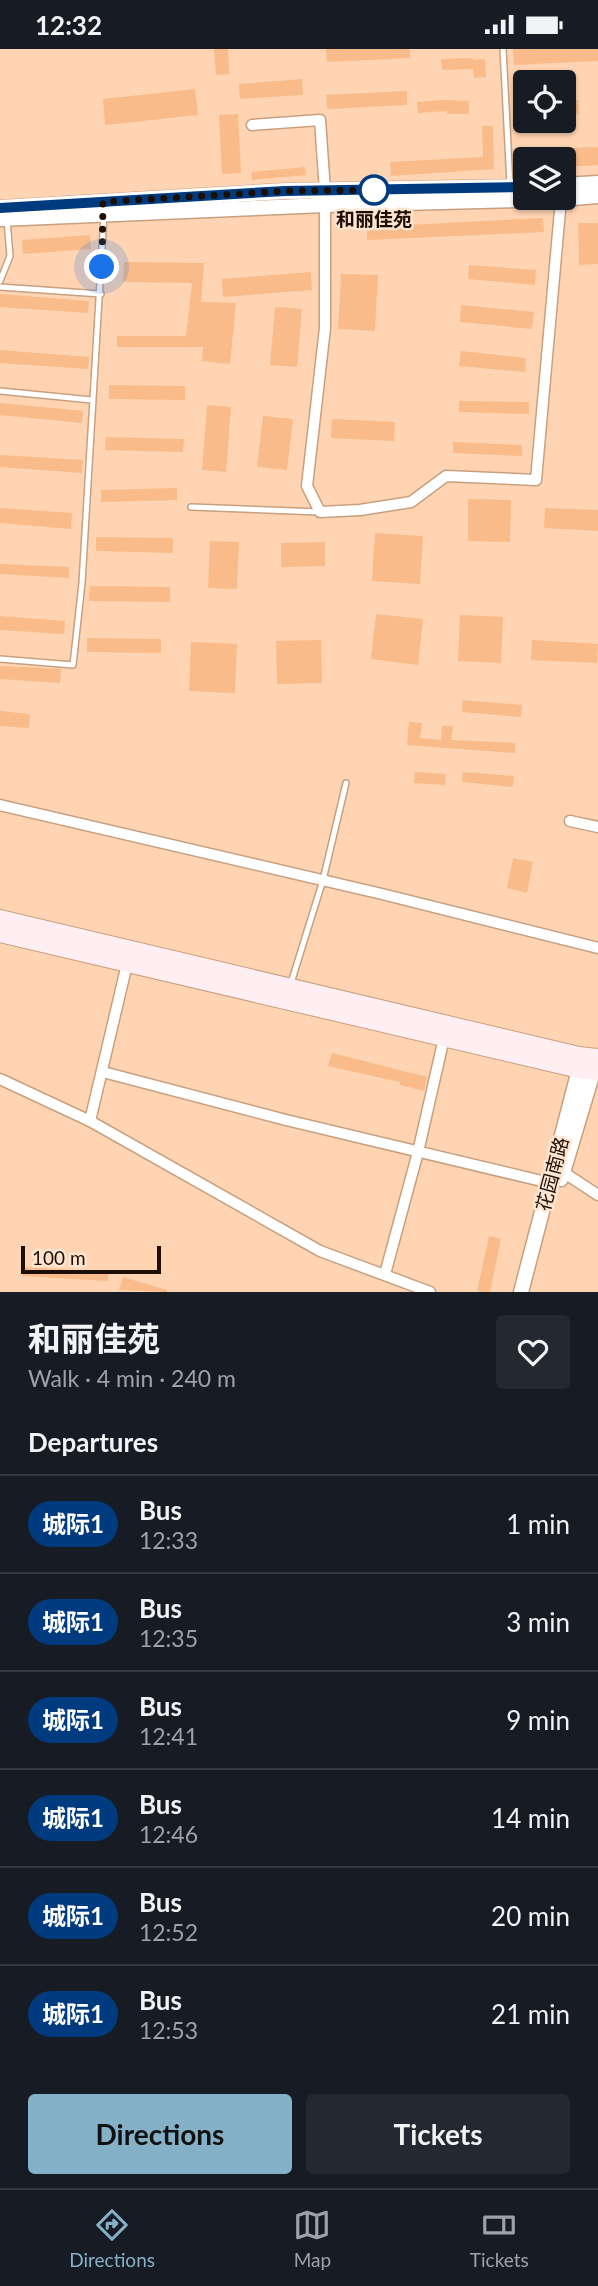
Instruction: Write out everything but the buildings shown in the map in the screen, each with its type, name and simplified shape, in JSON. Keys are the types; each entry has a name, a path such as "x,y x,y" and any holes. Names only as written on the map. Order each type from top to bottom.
{"main road":[{"path":"0,918 290,986 591,1066"},
{"path":"0,934 444,1038 591,1066"}],"street":[{"path":"252,125 320,120 325,198 325,328 307,486 320,512 360,510 411,502 446,476 536,480 560,210"},
{"path":"576,188 598,183"},
{"path":"325,198 513,187"},
{"path":"2,215 285,191 325,198 513,193"},
{"path":"576,194 598,196"},
{"path":"0,805 323,880 598,948"},
{"path":"570,821 598,827"},
{"path":"90,1121 127,964"},
{"path":"385,1274 418,1152 444,1038"},
{"name":"花园南路","path":"530,1292 591,1066"},
{"name":"花园南路","path":"521,1292 550,1183 591,1066"},
{"path":"103,1072 286,1120 550,1183"},
{"path":"0,1079 90,1121 320,1251 430,1292"},
{"path":"563,1172 598,1195"}],"lane":[{"path":"503,49 514,147"},
{"path":"0,659 73,665 82,583 104,207"},
{"path":"0,281 10,256 2,215"},
{"path":"0,287 100,294"},
{"path":"0,391 92,400"},
{"path":"191,507 320,512"},
{"path":"290,986 323,880 346,783"}],"bus line":[{"name":"城际1","path":"0,208 285,191 513,187"}],"place":[{"name":"和丽佳苑","path":"374,190"}],"route":[{"path":"102,267 103,202 285,191 378,190 374,190"}]}
